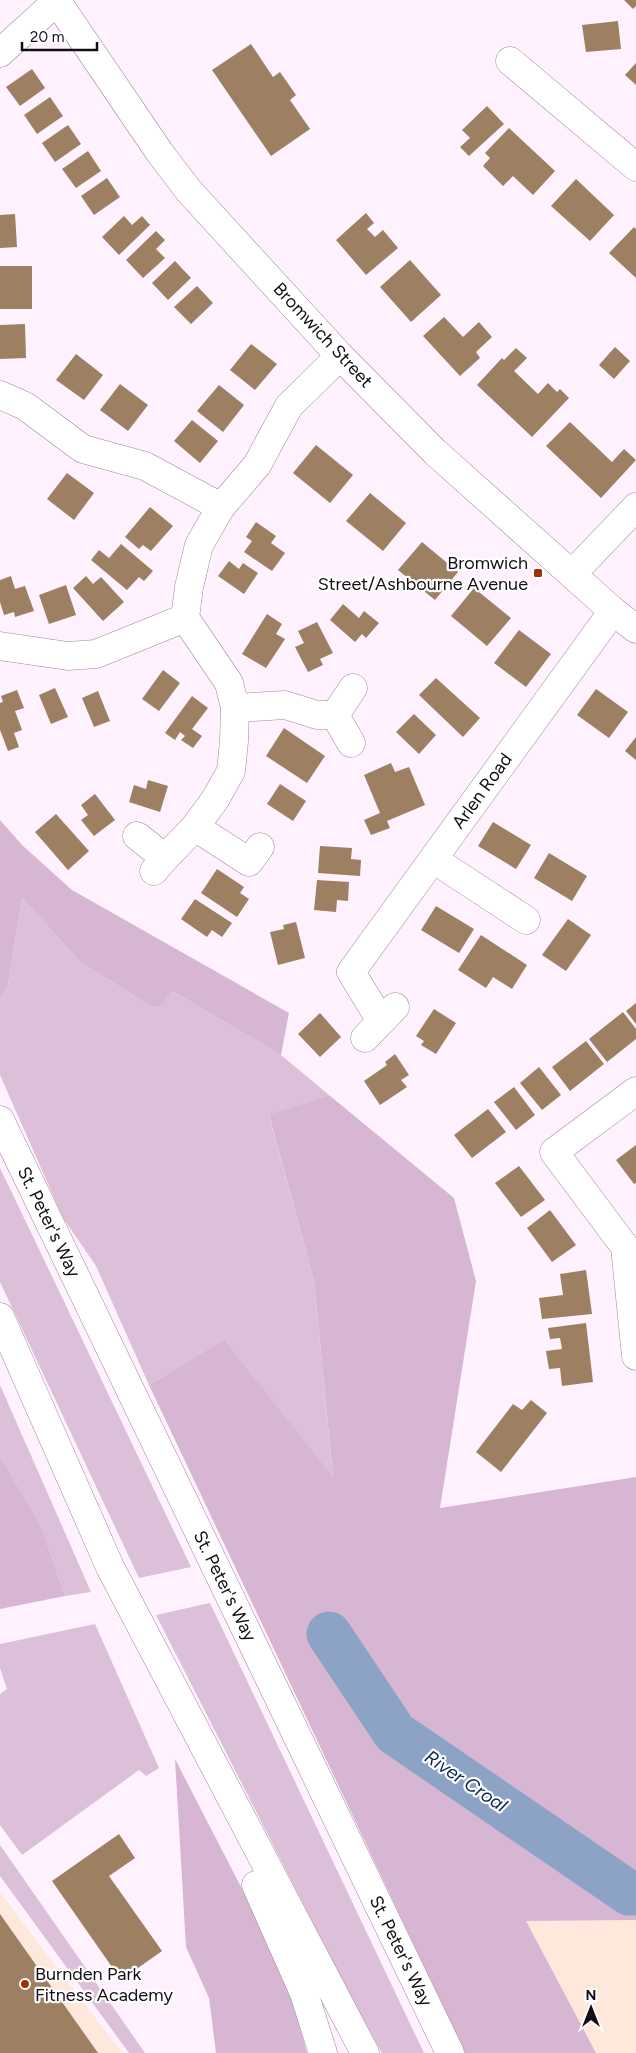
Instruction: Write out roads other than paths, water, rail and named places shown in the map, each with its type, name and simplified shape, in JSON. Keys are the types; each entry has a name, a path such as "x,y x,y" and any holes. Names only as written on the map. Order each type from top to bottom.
{"main road":[{"path":"0,53 57,0"},
{"name":"Bromwich Street","path":"57,0 160,153 189,191 340,356 435,452 613,611 636,628"},
{"path":"510,61 636,167"},
{"path":"137,836 159,865 195,827 216,798 231,771 235,708 228,682 184,618 189,587 200,545 221,507 257,465 288,406 340,356"},
{"path":"0,395 25,406 83,449 145,466 221,507"},
{"path":"572,574 636,507"},
{"name":"Arlen Road","path":"380,1022 351,972 613,611"},
{"path":"0,646 68,656 96,654 184,618"},
{"path":"335,715 353,688"},
{"path":"235,708 285,705 317,715 335,715"},
{"path":"335,715 351,743"},
{"path":"195,827 250,862 260,847"},
{"path":"433,859 526,920"},
{"path":"636,1091 554,1152 625,1247 636,1356"},
{"name":"St. Peter's Way","path":"0,1120 450,2053"},
{"path":"0,1317 110,1567 304,1992 323,2053"},
{"path":"110,1567 364,2053"}],"waterway":[{"name":"River Croal","path":"329,1634 395,1733 629,1893 636,1893"}],"place":[{"name":"Bromwich Street/Ashbourne Avenue","path":"538,573"},
{"name":"Burnden Park Fitness Academy","path":"25,1984"}]}
